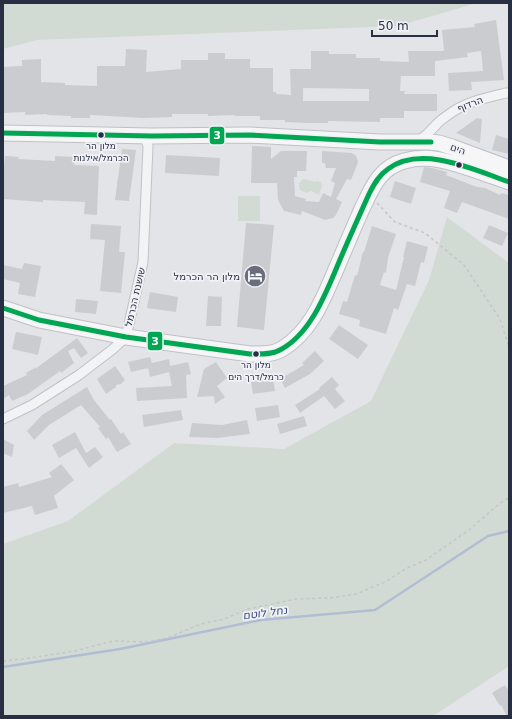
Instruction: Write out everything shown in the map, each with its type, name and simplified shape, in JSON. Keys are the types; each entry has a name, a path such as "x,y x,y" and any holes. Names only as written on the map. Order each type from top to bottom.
{"main road":[{"name":"הים","path":"3,133 249,135 380,142 429,142 452,147 509,168"},
{"path":"380,142 385,148 387,156 386,163 380,175"},
{"name":"הים","path":"3,308 39,320 126,337 250,354 267,354 282,349 297,338 309,324 321,303 369,195 380,175 389,167 404,161 433,158 449,161 509,182"}],"street":[{"name":"הרדוף","path":"413,142 422,138 447,115 459,108 475,101 509,93"},
{"path":"436,125 441,139 452,147"},
{"name":"שושנת הכרמל","path":"3,419 32,404 79,375 126,337 143,262 148,146 146,140 141,135"}],"path":[{"path":"369,195 395,222 425,233 464,265 500,319 509,347"},
{"path":"3,661 75,651 113,641 147,642 167,638 201,624 224,619 248,609 296,599 330,598 356,594 385,582 407,568 426,560 469,530 500,503 509,498"}],"shaded area":[{"path":"3,3 477,3 398,26 37,40 3,49"},
{"path":"304,179 321,182 322,186 319,195 311,191 306,193 300,190 299,183"},
{"path":"238,196 260,196 260,221 238,221"},
{"path":"447,217 509,263 509,666 433,716 3,716 3,544 68,521 174,443 284,449 371,401 429,280"}],"building":[{"path":"496,20 504,80 471,82 472,90 449,91 448,73 483,71 481,51 467,53 468,57 435,61 435,76 401,76 400,91 405,91 404,94 437,94 437,111 404,111 404,118 380,118 380,122 328,121 328,123 309,123 285,122 285,120 260,120 260,116 208,116 208,114 172,114 172,117 144,118 90,115 90,118 71,118 71,116 47,114 25,115 25,112 3,113 3,67 22,66 22,60 41,59 41,82 65,83 65,85 97,86 97,66 125,66 126,49 147,50 146,72 181,69 181,60 208,60 208,53 225,53 225,59 250,59 250,68 273,68 273,92 276,92 276,94 291,95 290,69 311,69 311,51 329,51 329,54 356,54 356,58 380,58 380,61 409,62 408,51 444,51 442,30 475,27 474,24","holes":["303,88 369,89 369,101 303,101"]},
{"path":"477,118 482,119 480,143 456,133"},
{"path":"496,135 509,139 509,154 492,150"},
{"path":"252,146 271,147 271,159 281,151 307,151 306,171 297,171 297,177 294,177 295,196 306,199 305,201 319,202 323,193 331,197 335,183 331,181 336,168 326,168 325,163 322,163 322,151 352,153 356,156 358,161 351,180 347,179 336,199 342,202 336,215 333,218 325,220 302,211 301,215 284,211 278,200 277,183 251,183"},
{"path":"122,149 136,150 129,201 115,200"},
{"path":"166,155 220,158 219,176 165,173"},
{"path":"5,156 19,157 18,159 55,161 55,156 74,157 74,165 99,166 97,215 84,214 85,202 43,200 43,202 3,199"},
{"path":"424,167 447,172 446,175 477,187 485,188 500,195 501,193 509,195 509,219 462,202 457,213 444,208 450,191 420,182"},
{"path":"395,181 416,188 411,204 390,197"},
{"name":"מלון הר הכרמל","path":"246,223 274,225 264,330 237,327"},
{"path":"91,224 121,226 119,252 125,252 121,293 100,291 105,240 90,239"},
{"path":"489,225 508,233 502,246 483,238"},
{"path":"372,226 396,234 388,258 386,273 384,272 380,285 396,290 407,241 428,247 424,263 421,262 415,286 407,284 398,310 394,308 386,334 359,326 360,320 339,314 343,301 347,302 355,275 357,276"},
{"path":"24,263 41,266 35,297 18,294 20,283 3,279 3,265 22,269"},
{"path":"150,292 178,297 176,312 147,308"},
{"path":"208,296 222,297 221,326 206,326"},
{"path":"76,299 98,301 96,314 75,312"},
{"path":"339,325 368,345 358,359 329,339"},
{"path":"16,332 42,337 38,355 12,349"},
{"path":"77,338 88,353 81,358 74,348 68,351 74,363 61,373 60,371 28,394 12,401 9,395 3,399 3,386 27,375 26,373 36,367 35,369"},
{"path":"315,351 324,361 310,374 285,388 280,379 304,365 302,363"},
{"path":"150,357 152,363 169,359 170,366 188,362 191,374 186,375 187,398 137,401 136,388 172,386 169,372 150,377 148,368 131,372 128,362"},
{"path":"216,362 227,378 217,386 225,397 215,404 214,396 197,397 204,369"},
{"path":"115,366 125,380 121,384 116,385 116,387 106,394 97,379"},
{"path":"332,377 339,385 335,389 345,401 335,409 324,396 300,413 295,405 320,389 319,388"},
{"path":"273,379 275,391 253,394 251,382"},
{"path":"87,387 94,400 110,420 111,419 121,434 123,432 131,444 117,452 108,437 106,439 98,428 100,427 81,405 49,425 34,440 27,431 42,415"},
{"path":"278,405 280,417 257,421 255,408"},
{"path":"181,410 183,420 144,427 142,415"},
{"path":"304,416 307,426 280,434 277,424"},
{"path":"247,420 250,434 217,438 189,437 192,423 222,425"},
{"path":"75,432 86,453 95,447 103,457 89,468 76,448 59,458 52,445"},
{"path":"3,439 14,445 12,457 3,453"},
{"path":"61,464 74,480 54,496 58,508 35,515 32,506 3,513 3,487 18,483 19,487 52,477 49,473"},
{"path":"505,685 509,691 509,716 507,716 492,693"}],"waterway":[{"name":"נחל לוטם","path":"3,667 120,649 261,620 375,610 488,536 509,531"}],"transit line":[{"name":"3","path":"3,133 152,136 249,135 380,142 431,142"},
{"name":"3","path":"3,308 39,320 126,337 250,354 273,353 292,342 310,321 325,295 371,190 379,177 385,171 401,162 416,159 432,159 464,166 509,182"}],"place":[{"name":"מלון הר הכרמל/אילנות","path":"101,135"},
{"name":"מלון הר הכרמל","path":"255,276"},
{"name":"מלון הר כרמל/דרך הים","path":"256,354"}]}
